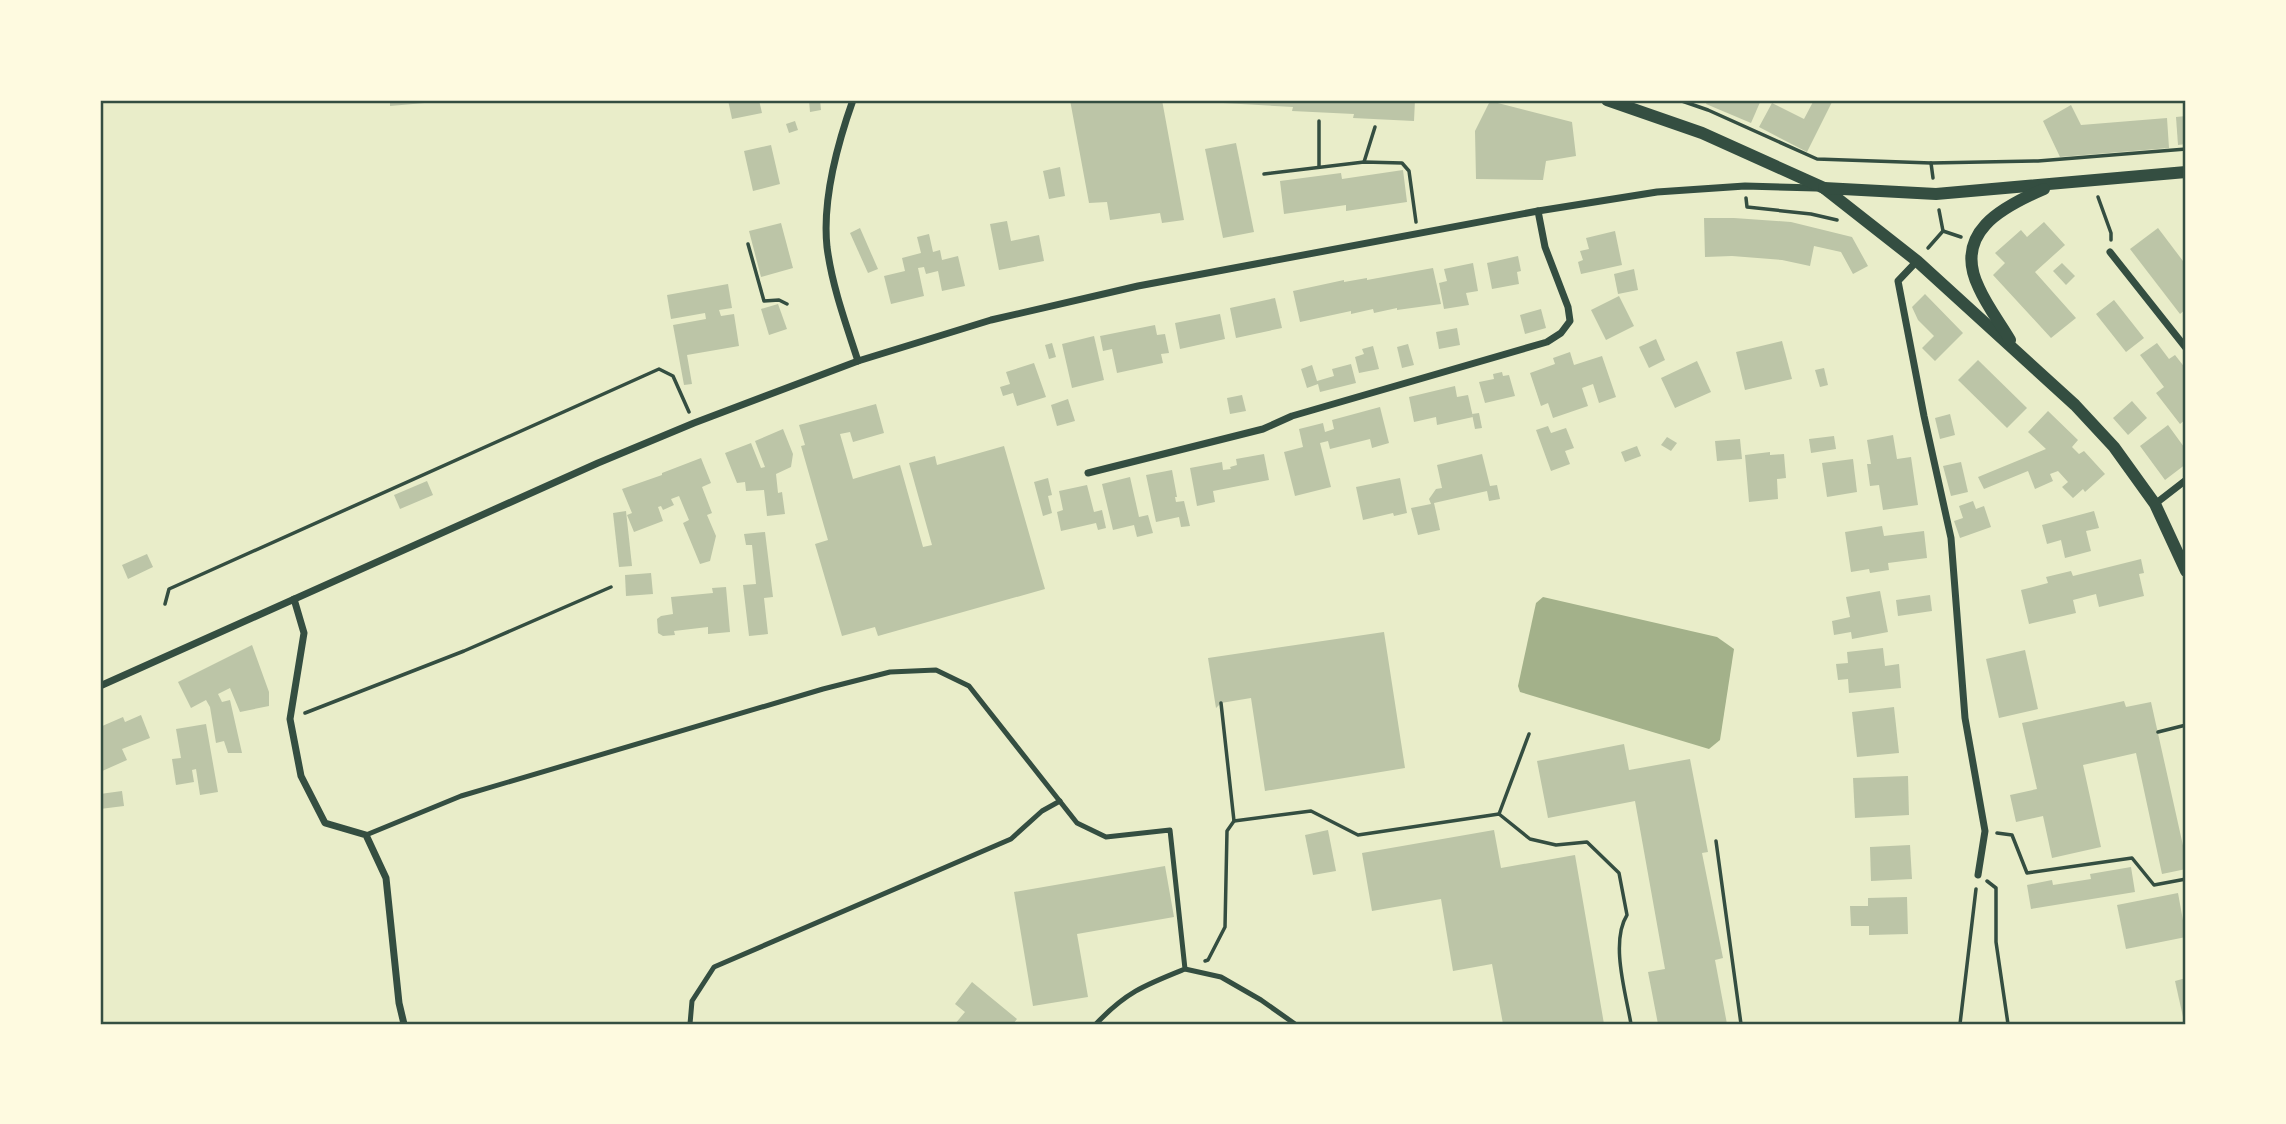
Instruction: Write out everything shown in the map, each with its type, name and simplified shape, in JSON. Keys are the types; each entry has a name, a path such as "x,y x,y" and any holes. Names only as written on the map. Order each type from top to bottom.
{"street":[{"path":"853,100 838,142 829,195 827,245 836,291 858,361"},
{"path":"1607,100 1702,133 1824,188 1917,261 2074,405 2114,447 2155,504 2186,570"},
{"path":"100,686 585,468 694,423 858,361 991,320 1138,286 1538,211 1657,192 1745,186 1936,194 2186,172"},
{"path":"2018,353 1978,286 1972,261 1973,242 1991,216 2057,183"},
{"path":"1088,473 1263,429 1292,416 1547,342 1561,333 1570,321 1545,247 1538,211"},
{"path":"2110,252 2186,348"},
{"path":"1917,261 1898,281 1951,538 1965,718 1984,831 1978,875"},
{"path":"2155,504 2186,480"},
{"path":"293,599 304,633 290,719 301,776 325,823 366,835 386,878 399,1003 404,1024"}],"lane":[{"path":"366,835 461,796 823,689 890,672 936,670 969,686 1077,822 1106,837 1170,830 1185,969"},
{"path":"690,1024 692,1001 714,967 1011,839 1042,811 1060,801"},
{"path":"1096,1024 1111,1007 1135,989 1185,969 1221,977 1295,1024"}],"path":[{"path":"1679,100 1708,110 1817,159 1931,163 2038,161 2186,149"},
{"path":"1319,121 1319,167"},
{"path":"1364,162 1375,127"},
{"path":"1264,174 1364,162 1402,163 1409,171 1414,212"},
{"path":"2092,180 2111,233 2110,252"},
{"path":"1745,186 1747,207 1811,214 1843,222"},
{"path":"1917,261 1943,231 1936,194"},
{"path":"748,244 764,301 779,300 787,304"},
{"path":"165,604 169,589 659,369 673,376 694,423"},
{"path":"312,710 464,651 611,587"},
{"path":"1185,969 1208,960 1225,926 1227,831 1234,821 1221,703"},
{"path":"2158,732 2186,725"},
{"path":"1499,814 1529,734"},
{"path":"1234,821 1311,811 1357,835 1499,814 1530,839 1556,845 1587,842 1619,873 1627,915 1621,925 1620,955 1631,1024"},
{"path":"2012,835 2027,873 2132,858 2154,885 2186,879"},
{"path":"1716,841 1741,1024"},
{"path":"1960,1024 1978,875 1996,888 1996,942 2008,1024"}],"shaded area":[{"path":"1543,597 1717,637 1734,649 1720,740 1709,749 1520,692 1518,686 1536,603"}],"building":[{"path":"390,100 436,100 436,102 390,106"},
{"path":"728,100 759,100 762,113 732,119"},
{"path":"809,100 820,100 821,110 810,112"},
{"path":"1070,100 1162,100 1184,220 1162,223 1160,213 1110,220 1107,202 1089,203"},
{"path":"1223,100 1415,100 1414,121 1353,118 1354,114 1292,111 1293,107 1223,103"},
{"path":"1708,100 1761,100 1751,123 1706,104"},
{"path":"1814,100 1833,100 1807,152 1759,127 1772,103 1804,119"},
{"path":"1490,101 1572,122 1576,156 1546,161 1543,180 1476,179 1475,131"},
{"path":"2071,105 2081,125 2167,118 2169,148 2060,157 2043,121"},
{"path":"2186,116 2186,144 2178,145 2176,117"},
{"path":"795,121 798,130 789,133 786,124"},
{"path":"1236,143 1254,232 1223,238 1205,149"},
{"path":"771,145 780,184 753,191 744,151"},
{"path":"1060,167 1065,196 1049,199 1043,171"},
{"path":"1403,170 1407,202 1346,211 1346,205 1284,214 1280,181 1341,173 1342,179"},
{"path":"1704,218 1791,222 1852,237 1868,266 1853,274 1841,252 1814,246 1810,266 1782,260 1705,257"},
{"path":"1007,221 1011,241 1039,235 1044,261 999,270 990,224"},
{"path":"2044,222 2065,245 2035,272 2076,318 2051,338 1993,275 2005,263 1995,253 2021,230 2027,237"},
{"path":"781,223 793,268 761,277 749,231"},
{"path":"860,228 878,269 868,273 850,233"},
{"path":"2158,228 2186,265 2186,309 2180,314 2130,249"},
{"path":"1615,231 1622,265 1581,274 1578,262 1583,260 1580,251 1589,249 1586,238"},
{"path":"929,234 933,252 940,250 942,260 958,256 965,286 942,291 938,271 926,274 924,267 918,268 924,296 891,304 884,276 905,271 902,258 921,253 917,237"},
{"path":"1518,256 1521,271 1517,272 1519,284 1492,289 1487,263"},
{"path":"1473,263 1478,291 1466,293 1469,305 1444,309 1439,283 1447,281 1444,269"},
{"path":"2062,263 2075,276 2066,285 2053,271"},
{"path":"1433,268 1441,304 1374,313 1373,309 1351,314 1351,311 1300,322 1293,291 1344,280 1367,280"},
{"path":"1634,269 1638,290 1618,294 1614,274"},
{"path":"728,284 732,308 719,310 721,316 734,314 739,346 687,355 692,384 684,385 673,325 706,319 705,313 671,319 667,295"},
{"path":"1925,294 1963,333 1935,361 1922,348 1934,336 1918,320 1912,307"},
{"path":"1619,296 1634,326 1606,340 1591,310"},
{"path":"1275,298 1282,328 1236,338 1230,308"},
{"path":"2114,300 2144,338 2126,352 2096,314"},
{"path":"778,304 787,329 769,335 761,309"},
{"path":"1541,309 1546,328 1525,334 1520,315"},
{"path":"1220,314 1225,339 1180,349 1175,323"},
{"path":"1155,325 1157,335 1165,334 1169,353 1161,354 1163,363 1117,373 1112,349 1103,351 1100,336"},
{"path":"1457,328 1460,345 1439,349 1436,332"},
{"path":"1094,336 1104,380 1072,388 1062,344"},
{"path":"1656,339 1665,360 1649,368 1639,347"},
{"path":"1782,341 1792,379 1745,390 1736,352"},
{"path":"1052,343 1056,357 1049,359 1045,345"},
{"path":"2157,343 2169,359 2175,355 2186,369 2186,419 2180,424 2156,393 2164,387 2140,355"},
{"path":"1408,344 1414,365 1402,368 1397,347"},
{"path":"1373,346 1379,369 1359,373 1355,357 1364,354 1362,349"},
{"path":"1570,352 1574,365 1602,356 1616,397 1599,403 1593,384 1582,388 1588,406 1553,418 1548,403 1541,406 1530,373 1555,364 1553,358"},
{"path":"1978,360 2027,408 2007,428 1958,380"},
{"path":"1697,361 1711,392 1675,408 1661,378"},
{"path":"1034,363 1046,397 1017,406 1013,393 1003,396 1000,387 1010,384 1006,372"},
{"path":"1351,364 1356,383 1320,392 1318,384 1307,388 1301,369 1312,365 1317,381 1334,376 1332,369"},
{"path":"1824,368 1828,385 1820,387 1815,370"},
{"path":"1502,372 1503,376 1509,375 1515,396 1485,403 1479,382 1494,379 1493,374"},
{"path":"1455,386 1457,397 1468,395 1473,417 1437,425 1436,417 1414,422 1409,397"},
{"path":"1242,395 1246,411 1230,414 1227,398"},
{"path":"1068,399 1075,421 1057,426 1051,405"},
{"path":"2132,401 2147,418 2128,435 2113,418"},
{"path":"876,404 884,433 853,442 850,432 840,434 853,479 900,465 923,547 932,545 909,463 935,456 937,465 1004,446 1045,589 878,636 875,627 842,636 815,544 828,540 801,446 805,445 799,425"},
{"path":"1380,407 1389,443 1372,448 1370,439 1330,449 1328,441 1320,443 1331,487 1295,496 1284,452 1303,447 1299,429 1323,423 1325,432 1334,429 1332,420"},
{"path":"2048,411 2078,440 2072,447 2079,454 2084,451 2105,474 2085,492 2083,489 2073,498 2062,487 2068,482 2058,471 2050,474 2053,481 2035,489 2028,471 1984,489 1978,477 2046,449 2028,432"},
{"path":"1479,413 1482,428 1475,429 1472,414"},
{"path":"1950,414 1955,435 1940,439 1935,418"},
{"path":"2168,425 2184,447 2186,445 2186,464 2165,480 2140,446"},
{"path":"1548,426 1551,433 1566,428 1574,448 1565,451 1570,464 1551,471 1536,430"},
{"path":"783,429 793,454 791,467 776,474 778,493 782,492 785,514 767,516 764,490 746,491 745,482 737,483 725,453 751,443 761,468 765,467 755,441"},
{"path":"1893,435 1897,459 1911,457 1918,505 1883,510 1879,485 1870,486 1867,464 1871,464 1867,440"},
{"path":"1834,436 1836,449 1811,453 1809,439"},
{"path":"1667,437 1677,443 1671,451 1661,445"},
{"path":"1740,439 1742,459 1717,461 1715,441"},
{"path":"1637,446 1641,456 1625,462 1621,452"},
{"path":"1770,452 1770,455 1784,454 1786,478 1777,479 1778,499 1749,502 1745,455"},
{"path":"1264,454 1269,480 1213,491 1215,502 1197,506 1190,468 1222,462 1223,470 1231,469 1230,467 1237,465 1236,459"},
{"path":"1482,454 1490,486 1497,485 1500,499 1489,501 1487,491 1434,503 1440,530 1418,535 1411,508 1431,504 1429,499 1436,489 1442,488 1437,465"},
{"path":"701,458 711,483 702,487 712,513 707,515 716,536 710,561 700,564 683,523 689,520 679,496 671,499 674,505 663,510 661,506 658,507 663,521 634,532 627,515 632,513 622,489"},
{"path":"1853,459 1857,492 1827,497 1822,463"},
{"path":"1961,462 1968,492 1951,496 1943,466"},
{"path":"1172,470 1176,502 1184,501 1190,526 1181,527 1179,517 1156,522 1146,475"},
{"path":"1130,477 1139,517 1148,515 1153,533 1137,537 1134,525 1113,530 1102,484"},
{"path":"1048,478 1052,513 1043,516 1034,482"},
{"path":"1400,478 1407,513 1394,516 1393,513 1363,520 1356,487"},
{"path":"427,481 433,495 400,509 394,495"},
{"path":"1087,485 1094,512 1102,510 1106,528 1098,530 1096,523 1061,531 1057,512 1063,510 1059,491"},
{"path":"1973,501 1976,509 1984,506 1991,527 1960,538 1954,521 1963,518 1959,506"},
{"path":"626,511 632,566 619,567 613,513"},
{"path":"2094,511 2099,528 2086,531 2091,551 2065,558 2061,540 2047,544 2042,525"},
{"path":"1882,526 1884,536 1924,531 1927,558 1888,563 1889,570 1851,572 1845,532"},
{"path":"765,532 773,597 764,598 768,634 749,636 743,585 756,584 752,545 746,545 744,534"},
{"path":"147,554 153,567 128,579 122,565"},
{"path":"2141,559 2144,573 2139,574 2144,596 2099,607 2096,594 2073,600 2076,613 2029,624 2021,590 2048,583 2046,577 2071,571 2073,576"},
{"path":"651,573 653,594 626,596 625,575"},
{"path":"726,587 730,632 708,634 708,627 674,631 675,635 663,636 658,633 657,619 673,614 671,597 713,593 712,588"},
{"path":"1880,591 1888,632 1852,639 1851,632 1834,635 1832,621 1850,617 1846,597"},
{"path":"1930,595 1932,611 1898,616 1896,600"},
{"path":"1384,632 1405,768 1265,791 1251,698 1221,703 1216,708 1208,658"},
{"path":"252,645 269,692 269,706 240,712 230,688 218,694 222,702 230,700 242,753 228,753 224,741 216,743 210,707 206,700 191,708 178,682"},
{"path":"1883,648 1885,666 1899,664 1901,688 1849,693 1848,679 1838,680 1836,664 1848,663 1847,652"},
{"path":"2025,650 2038,709 1999,718 1986,659"},
{"path":"2124,701 2126,707 2151,702 2186,869 2162,874 2136,753 2083,765 2101,847 2052,858 2043,816 2016,822 2010,795 2037,789 2022,723"},
{"path":"1894,707 1899,753 1857,757 1852,712"},
{"path":"141,715 150,738 122,749 127,760 100,772 100,727 123,717 125,722"},
{"path":"206,724 218,792 200,795 196,769 192,770 194,782 176,785 172,759 181,758 176,729"},
{"path":"1624,744 1629,770 1690,759 1708,852 1702,853 1723,958 1715,960 1727,1024 1658,1024 1648,972 1665,969 1635,801 1548,818 1537,761"},
{"path":"1908,776 1909,815 1855,818 1853,778"},
{"path":"122,791 124,806 100,809 100,794"},
{"path":"1328,830 1336,871 1313,875 1305,835"},
{"path":"1494,830 1501,868 1575,855 1604,1024 1503,1024 1492,964 1453,971 1441,899 1372,911 1362,853"},
{"path":"1910,845 1912,879 1871,881 1870,847"},
{"path":"1165,866 1174,917 1077,934 1088,997 1033,1006 1014,892"},
{"path":"2131,867 2135,892 2031,909 2027,885 2052,880 2053,885 2091,879 2090,874"},
{"path":"2178,893 2186,937 2126,949 2117,905"},
{"path":"1907,897 1908,934 1869,935 1869,926 1851,926 1850,906 1868,906 1868,898"},
{"path":"2186,978 2186,1016 2183,1017 2175,981"},
{"path":"972,982 1017,1019 1013,1024 955,1024 965,1012 955,1004"}]}
